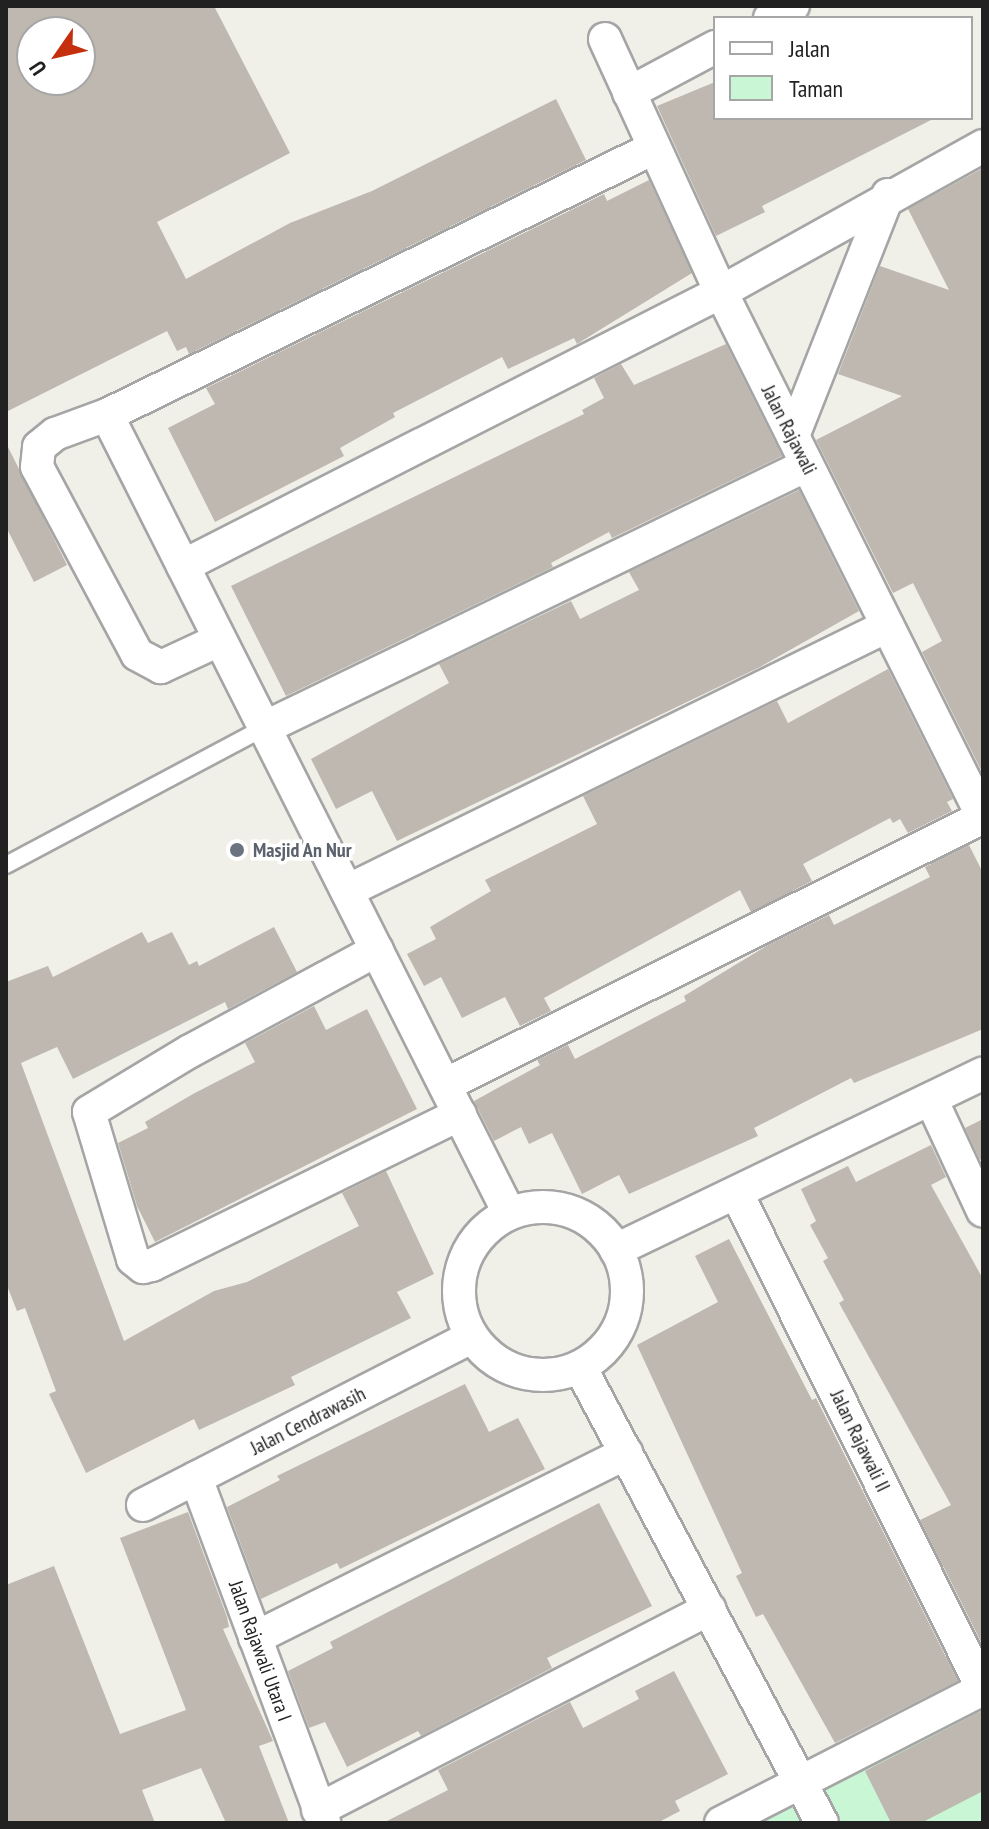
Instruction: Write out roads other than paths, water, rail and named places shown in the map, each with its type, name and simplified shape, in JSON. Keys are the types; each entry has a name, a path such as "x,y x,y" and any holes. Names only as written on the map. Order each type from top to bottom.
{"street":[{"path":"774,16 793,6"},
{"name":"Jalan Rajawali","path":"605,39 721,292 983,817"},
{"path":"629,93 713,48"},
{"path":"183,566 721,292 888,195 983,146"},
{"path":"217,641 161,667 137,654 37,467 39,447 55,434 107,415 654,148"},
{"path":"793,436 888,195"},
{"path":"107,415 217,641 509,1213"},
{"path":"264,728 807,465"},
{"path":"347,891 887,626"},
{"path":"445,1085 983,817"},
{"path":"377,950 95,1105 90,1122 133,1259 143,1267 152,1265 460,1114"},
{"path":"616,1250 983,1073"},
{"path":"931,1099 983,1211"},
{"name":"Jalan Rajawali II","path":"737,1194 983,1689"},
{"path":"539,1206 569,1211 597,1226 616,1250 627,1282 623,1316 607,1346 580,1367 557,1374 509,1368 472,1337 458,1290 462,1266 480,1235 509,1213 539,1206"},
{"name":"Jalan Cendrawasih","path":"143,1505 472,1337"},
{"path":"580,1367 822,1823"},
{"path":"255,1638 626,1453"},
{"name":"Jalan Rajawali Utara I","path":"196,1478 321,1817"},
{"path":"321,1817 709,1609"},
{"path":"721,1823 983,1689"}],"lane":[{"path":"6,865 264,728"}],"place":[{"name":"Masjid An Nur","path":"237,850"}]}
